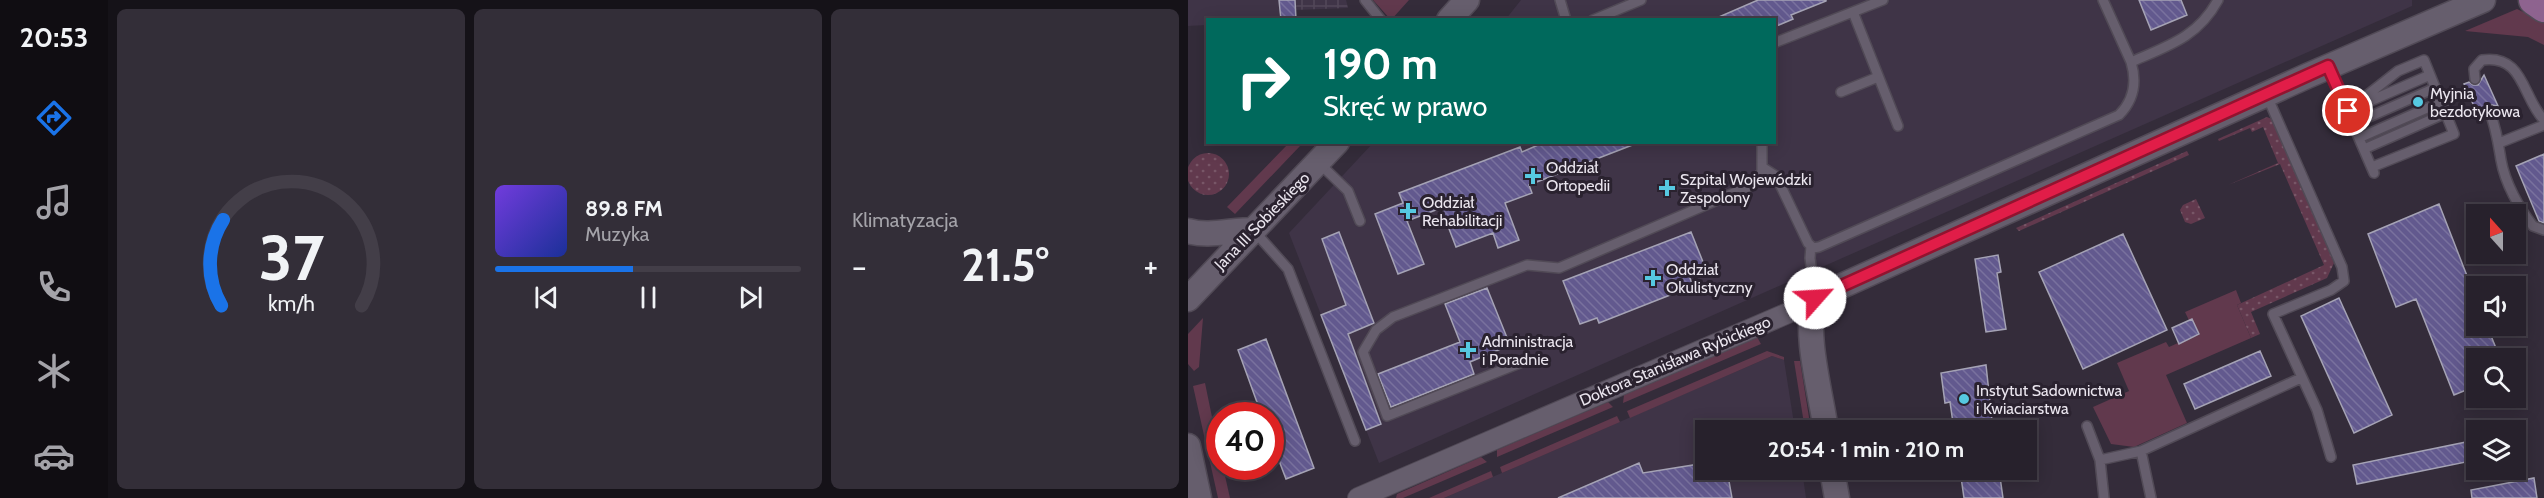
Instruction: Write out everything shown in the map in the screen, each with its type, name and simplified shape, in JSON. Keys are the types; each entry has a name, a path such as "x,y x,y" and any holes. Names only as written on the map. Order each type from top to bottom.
{"main road":[{"path":"2534,0 2544,7"}],"street":[{"path":"1451,18 1467,0"},
{"name":"Doktora Stanisława Rybickiego","path":"1358,498 1788,313 1815,298 2328,66 2483,0"},
{"name":"Jana III Sobieskiego","path":"1188,299 1334,144"},
{"path":"1188,231 1200,234 1227,230 1253,230"},
{"path":"1815,298 1809,313 1824,420"},
{"path":"1188,446 1199,498"},
{"path":"1834,480 1837,498"}],"lane":[{"path":"1365,0 1379,18"},
{"path":"1560,0 1565,18"},
{"path":"1598,18 1641,0"},
{"path":"1776,42 1883,0"},
{"path":"1811,246 1819,247 2119,115 2129,105 2136,77 2103,0"},
{"path":"2131,62 2170,45 2194,31 2207,20 2218,0"},
{"path":"1852,12 1898,126"},
{"path":"2328,66 2373,170 2454,134 2424,60 2398,71 2348,111"},
{"path":"2475,80 2474,69 2482,60 2511,64 2533,108 2544,120"},
{"path":"2348,111 2430,75"},
{"path":"1841,92 1878,76"},
{"path":"2353,124 2435,88"},
{"path":"2266,94 2342,267 2344,281 2331,290 2273,314 2317,410 2331,457"},
{"path":"2359,138 2441,102"},
{"path":"2489,110 2499,143 2501,162 2516,200 2533,226 2544,230"},
{"path":"2364,149 2446,113"},
{"path":"2499,143 2544,125"},
{"path":"1520,363 1387,417 1363,352 1376,330 1393,317 1527,265 1559,268 1750,186 1762,172 1762,144"},
{"path":"1318,162 1348,190 1360,221"},
{"path":"1762,167 1776,176 1811,246 1810,258 1815,298"},
{"path":"1253,230 1288,269 1355,441"},
{"path":"2100,460 2142,451 2301,378"},
{"path":"2087,426 2100,460 2104,498"},
{"path":"2142,451 2151,498"}],"shaded area":[{"path":"1188,0 1291,1 1279,14 1279,18 1206,18 1206,25 1188,26"},
{"path":"1290,0 1346,0 1348,8 1293,10"},
{"path":"1373,0 1409,0 1393,18 1389,18"},
{"name":"Szpital Wojewódzki Zespolony","path":"1521,0 2412,0 2412,6 1379,463 1289,233 1372,144 1776,144 1776,18 1507,18"},
{"path":"2517,9 2544,22 2544,45 2528,37 2465,31"},
{"path":"2267,117 2274,120 2334,263 2327,278 2251,312 2260,334 2251,338 2237,305 2324,265 2280,164 2228,185 2278,163 2263,127 2252,132 2250,128 2219,141 2218,139"},
{"path":"1288,144 1300,146 1235,214 1227,207"},
{"path":"2187,151 2189,155 2019,231 2016,228"},
{"path":"1200,154 1216,154 1228,166 1228,182 1216,194 1200,194 1188,182 1188,166"},
{"path":"2196,199 2205,218 2191,224 2185,222 2180,210 2183,205"},
{"path":"2236,290 2241,303 2237,305 2251,338 2166,375 2187,423 2134,447 2111,444 2093,407 2129,391 2117,363 2166,342 2169,347 2196,335 2185,312"},
{"path":"1203,318 1199,367 1194,371 1188,364 1188,334"},
{"path":"1757,337 1761,344 1623,403 1624,395"},
{"path":"1767,351 1784,357 1784,360 1772,356 1630,418 1627,411"},
{"path":"1772,356 1784,360 1793,420 1695,420 1695,480 1803,480 1806,498 1444,498"},
{"path":"1794,361 1800,361 1809,420 1803,420"},
{"path":"1205,383 1209,402 1206,402 1206,444 1193,386"},
{"path":"1608,402 1613,407 1497,457 1497,450"},
{"path":"1617,416 1620,422 1502,473 1500,467"},
{"path":"1481,457 1487,462 1403,498 1396,498 1397,494"},
{"path":"1491,471 1493,477 1444,498 1429,498"},
{"path":"1214,480 1226,480 1230,498 1218,498"}],"building":[{"path":"1279,0 1295,0 1296,18 1281,18"},
{"path":"1758,0 1826,0 1791,15 1793,19 1776,26 1776,18 1717,18"},
{"path":"2139,0 2181,0 2187,15 2151,30"},
{"path":"2484,75 2498,106 2486,104 2483,113 2478,115 2464,84 2469,82 2478,85"},
{"name":"Oddział Rehabilitacji","path":"1540,144 1635,144 1529,185 1532,193 1505,203 1519,240 1498,248 1493,233 1456,247 1441,208 1407,221 1424,264 1398,274 1375,214 1403,203 1399,193 1520,147 1522,152"},
{"path":"2544,154 2544,223 2539,221 2516,166"},
{"path":"2439,204 2467,276 2466,336 2491,336 2496,348 2466,348 2466,390 2454,395 2416,299 2396,307 2368,234"},
{"path":"1339,232 1374,323 1348,334 1381,424 1366,430 1321,315 1346,305 1322,239"},
{"name":"Oddział Okulistyczny","path":"1691,232 1705,267 1688,273 1693,286 1599,323 1597,318 1580,324 1563,281"},
{"path":"2123,234 2167,330 2083,369 2039,272"},
{"path":"1998,255 2001,272 1997,273 2006,329 1986,332 1975,259"},
{"name":"Administracja i Poradnie","path":"1487,288 1510,345 1470,362 1474,374 1391,407 1378,374 1460,342 1445,304"},
{"path":"2339,298 2392,415 2354,433 2301,316"},
{"path":"2192,319 2199,334 2179,344 2172,328"},
{"path":"1266,339 1314,468 1286,479 1284,474 1284,402 1257,402 1238,350"},
{"path":"2260,351 2271,376 2195,409 2184,384"},
{"name":"Instytut Sadownictwa i Kwiaciarstwa","path":"1986,365 1992,420 1953,420 1950,402 1945,403 1941,373"},
{"path":"2466,442 2466,462 2357,484 2353,465"},
{"path":"1639,463 1643,473 1695,465 1695,480 1729,480 1732,498 1558,498"},
{"path":"2534,478 2537,498 2472,498 2471,490"},
{"path":"1961,480 2000,480 2003,498 1964,498"}],"place":[{"name":"Myjnia bezdotykowa","path":"2418,102"},
{"name":"Oddział Ortopedii","path":"1533,176"},
{"name":"Szpital Wojewódzki Zespolony","path":"1667,188"},
{"name":"Oddział Rehabilitacji","path":"1408,211"},
{"name":"Oddział Okulistyczny","path":"1653,278"},
{"name":"Administracja i Poradnie","path":"1468,350"},
{"name":"Instytut Sadownictwa i Kwiaciarstwa","path":"1964,399"}],"route":[{"path":"1815,298 2328,66 2348,111"}]}
